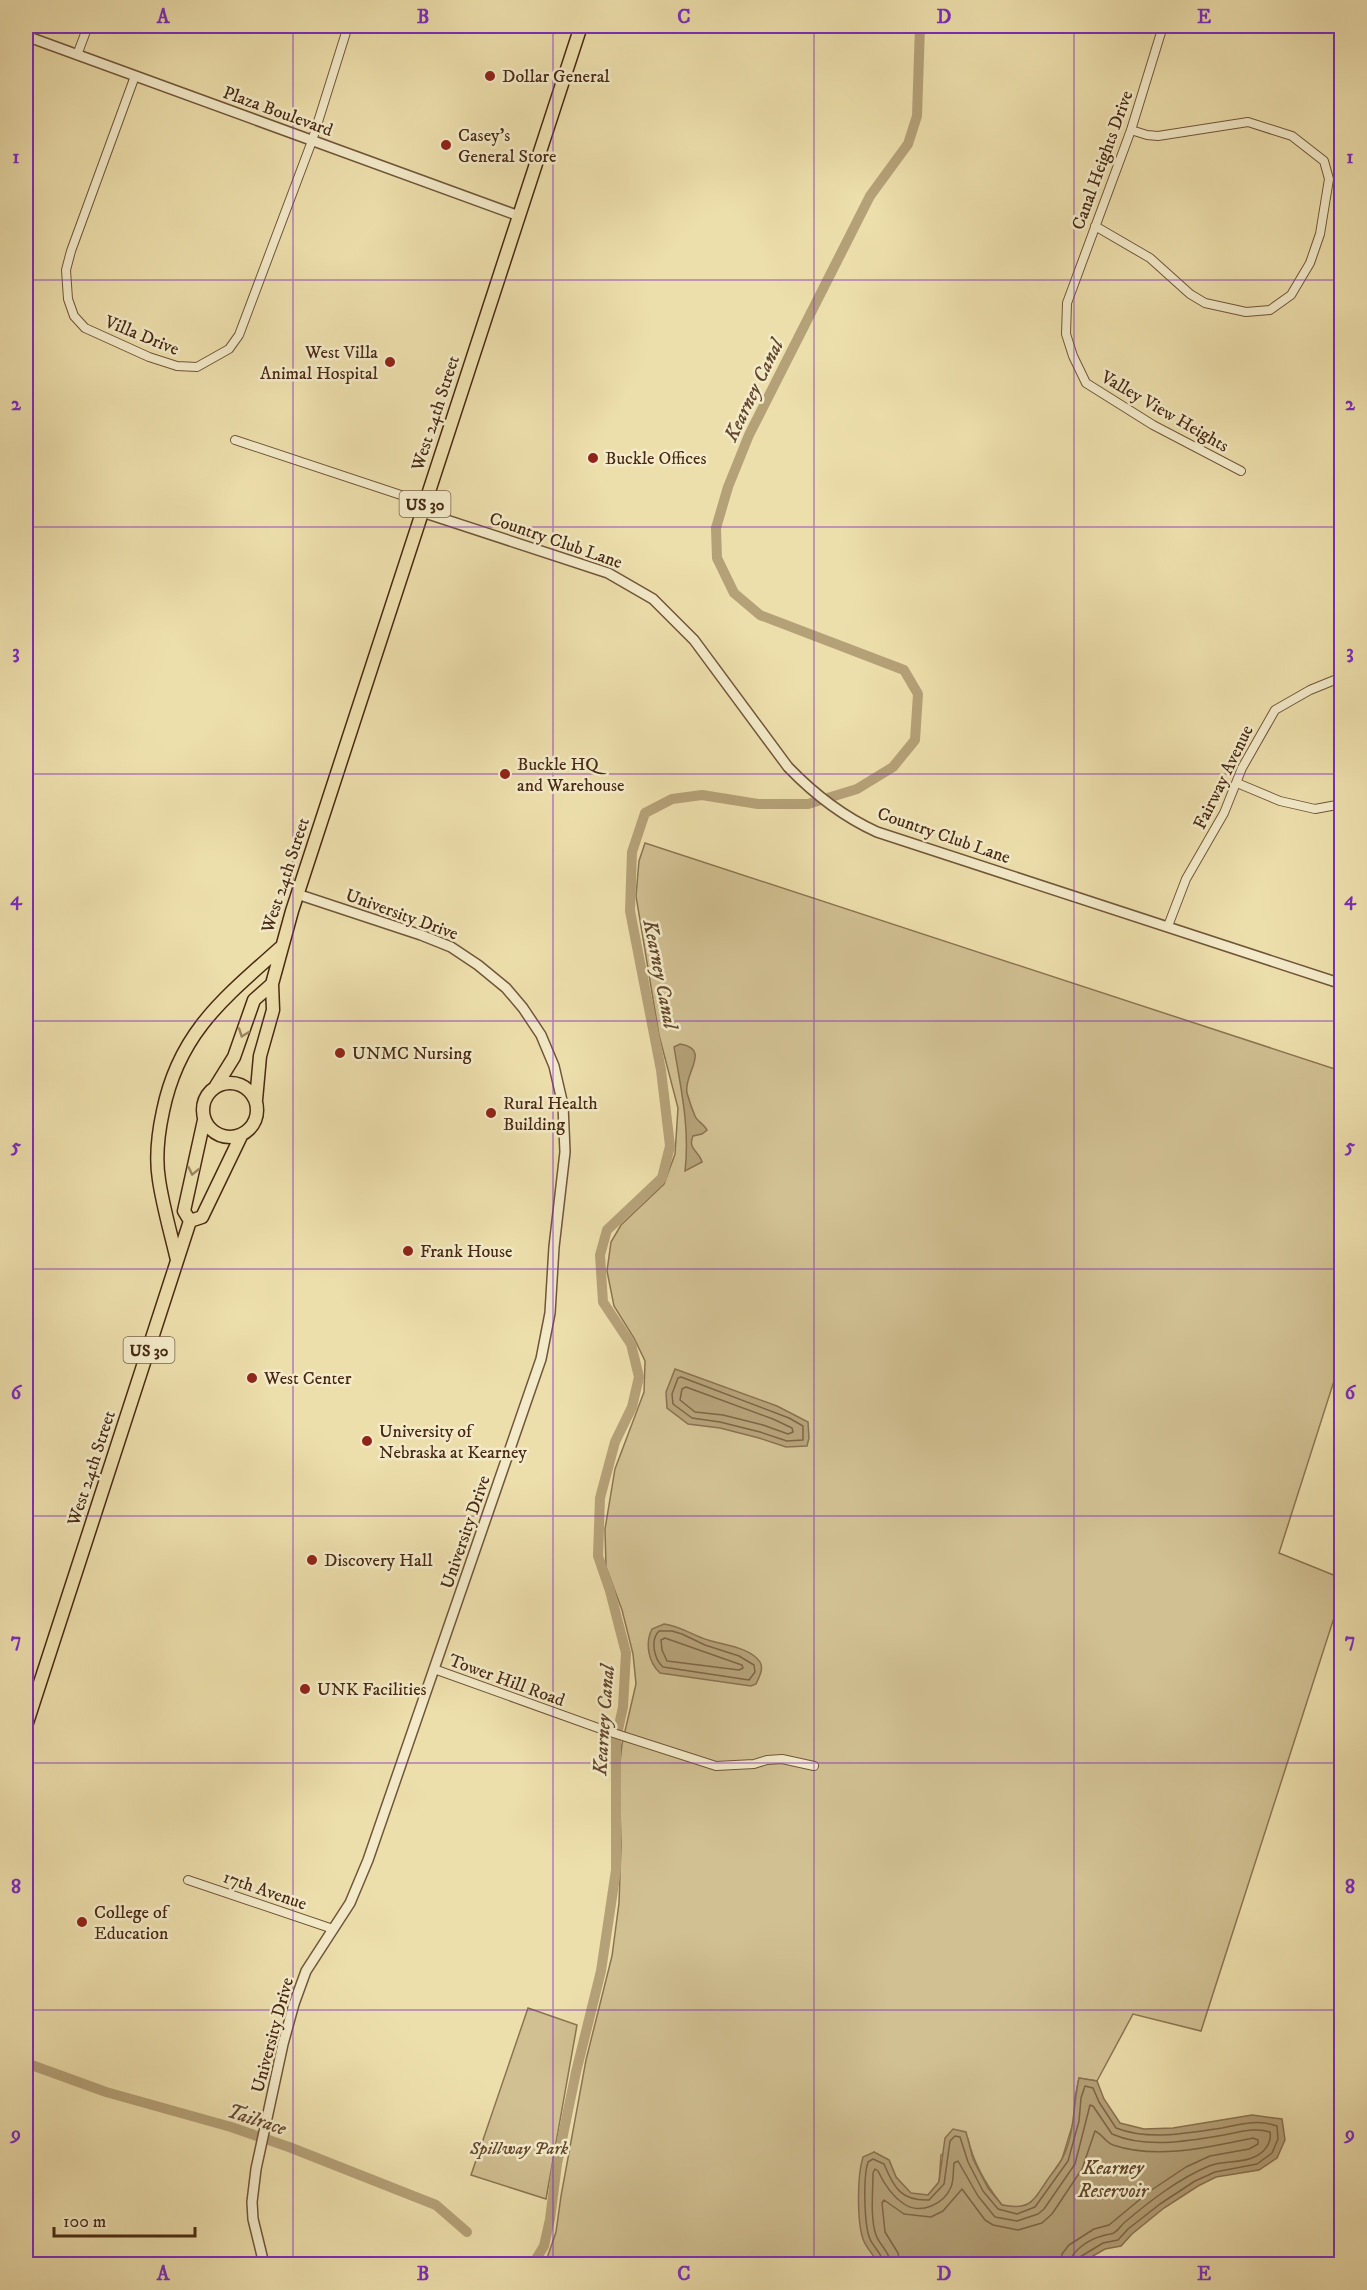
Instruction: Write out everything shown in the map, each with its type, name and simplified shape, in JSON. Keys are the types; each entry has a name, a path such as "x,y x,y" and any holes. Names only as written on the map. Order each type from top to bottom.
{"main road":[{"name":"West 24th Street","path":"256,1100 260,1056 273,1010 272,984 297,894 581,26"},
{"path":"177,1262 157,1161 157,1139 168,1088 180,1056 203,1021 281,947"},
{"name":"West 24th Street","path":"216,1086 234,1057 255,1000 272,984"},
{"path":"216,1086 239,1084 246,1088 256,1100"},
{"name":"US 30","path":"204,1120 205,1100 216,1086"},
{"name":"US 30","path":"241,1136 255,1123 258,1114 256,1100"},
{"name":"West 24th Street","path":"26,1726 190,1221 184,1211 204,1120"},
{"path":"204,1120 208,1128 221,1137 241,1136"},
{"name":"West 24th Street","path":"190,1221 202,1217 241,1136"}],"street":[{"path":"77,55 88,26"},
{"name":"Villa Drive","path":"135,76 71,251 66,270 68,299 74,316 85,328 149,357 177,366 197,367 229,349 239,335 312,141 348,26"},
{"name":"Canal Heights Drive","path":"1067,303 1131,130 1163,26"},
{"name":"Plaza Boulevard","path":"26,36 519,216"},
{"path":"1095,226 1150,258 1190,294 1205,303 1246,312 1270,309 1291,295 1310,263 1320,234 1329,180 1324,161 1292,136 1248,122 1158,135 1131,130"},
{"name":"Valley View Heights","path":"1067,303 1066,334 1072,356 1086,383 1153,425 1241,471"},
{"path":"235,440 423,508"},
{"name":"Country Club Lane","path":"423,508 608,573 653,599 694,640 788,767 807,786 858,823 877,832 1341,984"},
{"name":"Fairway Avenue","path":"1168,926 1186,879 1224,813 1242,768 1275,710 1310,690 1341,678"},
{"path":"1237,783 1280,801 1315,809 1341,804"},
{"name":"University Drive","path":"264,2265 253,2219 256,2169 294,2004 306,1971 350,1903 368,1860 541,1359 550,1313 554,1247 565,1152 563,1105 554,1066 541,1035 523,1008 493,976 464,955 436,941 297,894"},
{"name":"Tower Hill Road","path":"434,1669 606,1731 716,1767 782,1759 814,1766"},
{"name":"17th Avenue","path":"188,1880 333,1929"}],"green space":[{"path":"645,843 1341,1071 1341,1359 1279,1553 1341,1578 1341,1596 1201,2031 1133,2014 1097,2081 1079,2078 1074,2120 1062,2159 1033,2202 1017,2208 1002,2205 991,2190 977,2166 968,2139 941,2155 939,2182 928,2195 912,2196 896,2177 889,2160 874,2152 878,2264 728,2264 724,2259 712,2257 707,2264 545,2264 556,2232 586,2060 612,1956 619,1903 621,1845 619,1771 622,1744 636,1684 633,1654 622,1610 606,1567 605,1529 615,1469 644,1392 645,1361 614,1306 607,1271 611,1242 621,1225 664,1184 675,1154 678,1108 659,1035 636,896 639,861"},
{"name":"Spillway Park","path":"528,2008 577,2025 546,2199 471,2175"}],"water":[{"path":"680,1044 694,1051 694,1063 687,1093 696,1118 707,1130 693,1136 692,1140 693,1147 702,1162 685,1171 686,1124 674,1047"},
{"path":"675,1369 777,1406 808,1422 807,1446 786,1447 720,1428 688,1424 667,1408 666,1392"},
{"path":"664,1624 750,1653 761,1665 761,1673 756,1684 751,1686 660,1673 650,1658 648,1646 652,1629"},
{"name":"Kearney Reservoir","path":"1079,2078 1097,2081 1104,2099 1120,2123 1144,2129 1173,2128 1252,2115 1282,2119 1285,2140 1277,2158 1259,2170 1216,2177 1198,2186 1164,2208 1121,2246 1105,2249 1079,2264 878,2264 864,2242 861,2231 859,2187 863,2157 874,2152 889,2160 896,2177 911,2193 928,2195 939,2182 945,2138 953,2129 966,2132 973,2159 988,2188 1002,2205 1024,2205 1037,2195 1059,2165 1066,2150 1072,2130"}],"waterway":[{"name":"Kearney Canal","path":"533,2264 544,2246 550,2219 557,2164 576,2072 601,1971 616,1870 616,1739 623,1707 626,1653 610,1591 598,1556 600,1498 615,1442 632,1407 639,1377 631,1344 603,1302 600,1255 607,1230 662,1178 670,1146 661,1070 630,911 632,852 645,813 672,799 702,795 758,804 808,804 857,789 893,767 915,740 918,694 904,670 760,615 734,593 717,558 716,528 728,487 749,435 870,196 908,144 917,116 920,26"},
{"name":"Tailrace","path":"26,2063 106,2092 231,2127 289,2147 436,2205 467,2232"}],"place":[{"name":"Dollar General","path":"490,76"},
{"name":"Casey's General Store","path":"446,145"},
{"name":"West Villa Animal Hospital","path":"390,362"},
{"name":"Buckle Offices","path":"593,458"},
{"name":"Buckle HQ and Warehouse","path":"505,774"},
{"name":"UNMC Nursing","path":"340,1053"},
{"name":"Rural Health Building","path":"491,1113"},
{"name":"Frank House","path":"408,1251"},
{"name":"West Center","path":"252,1378"},
{"name":"University of Nebraska at Kearney","path":"367,1441"},
{"name":"Discovery Hall","path":"312,1560"},
{"name":"UNK Facilities","path":"305,1689"},
{"name":"College of Education","path":"82,1922"}]}
